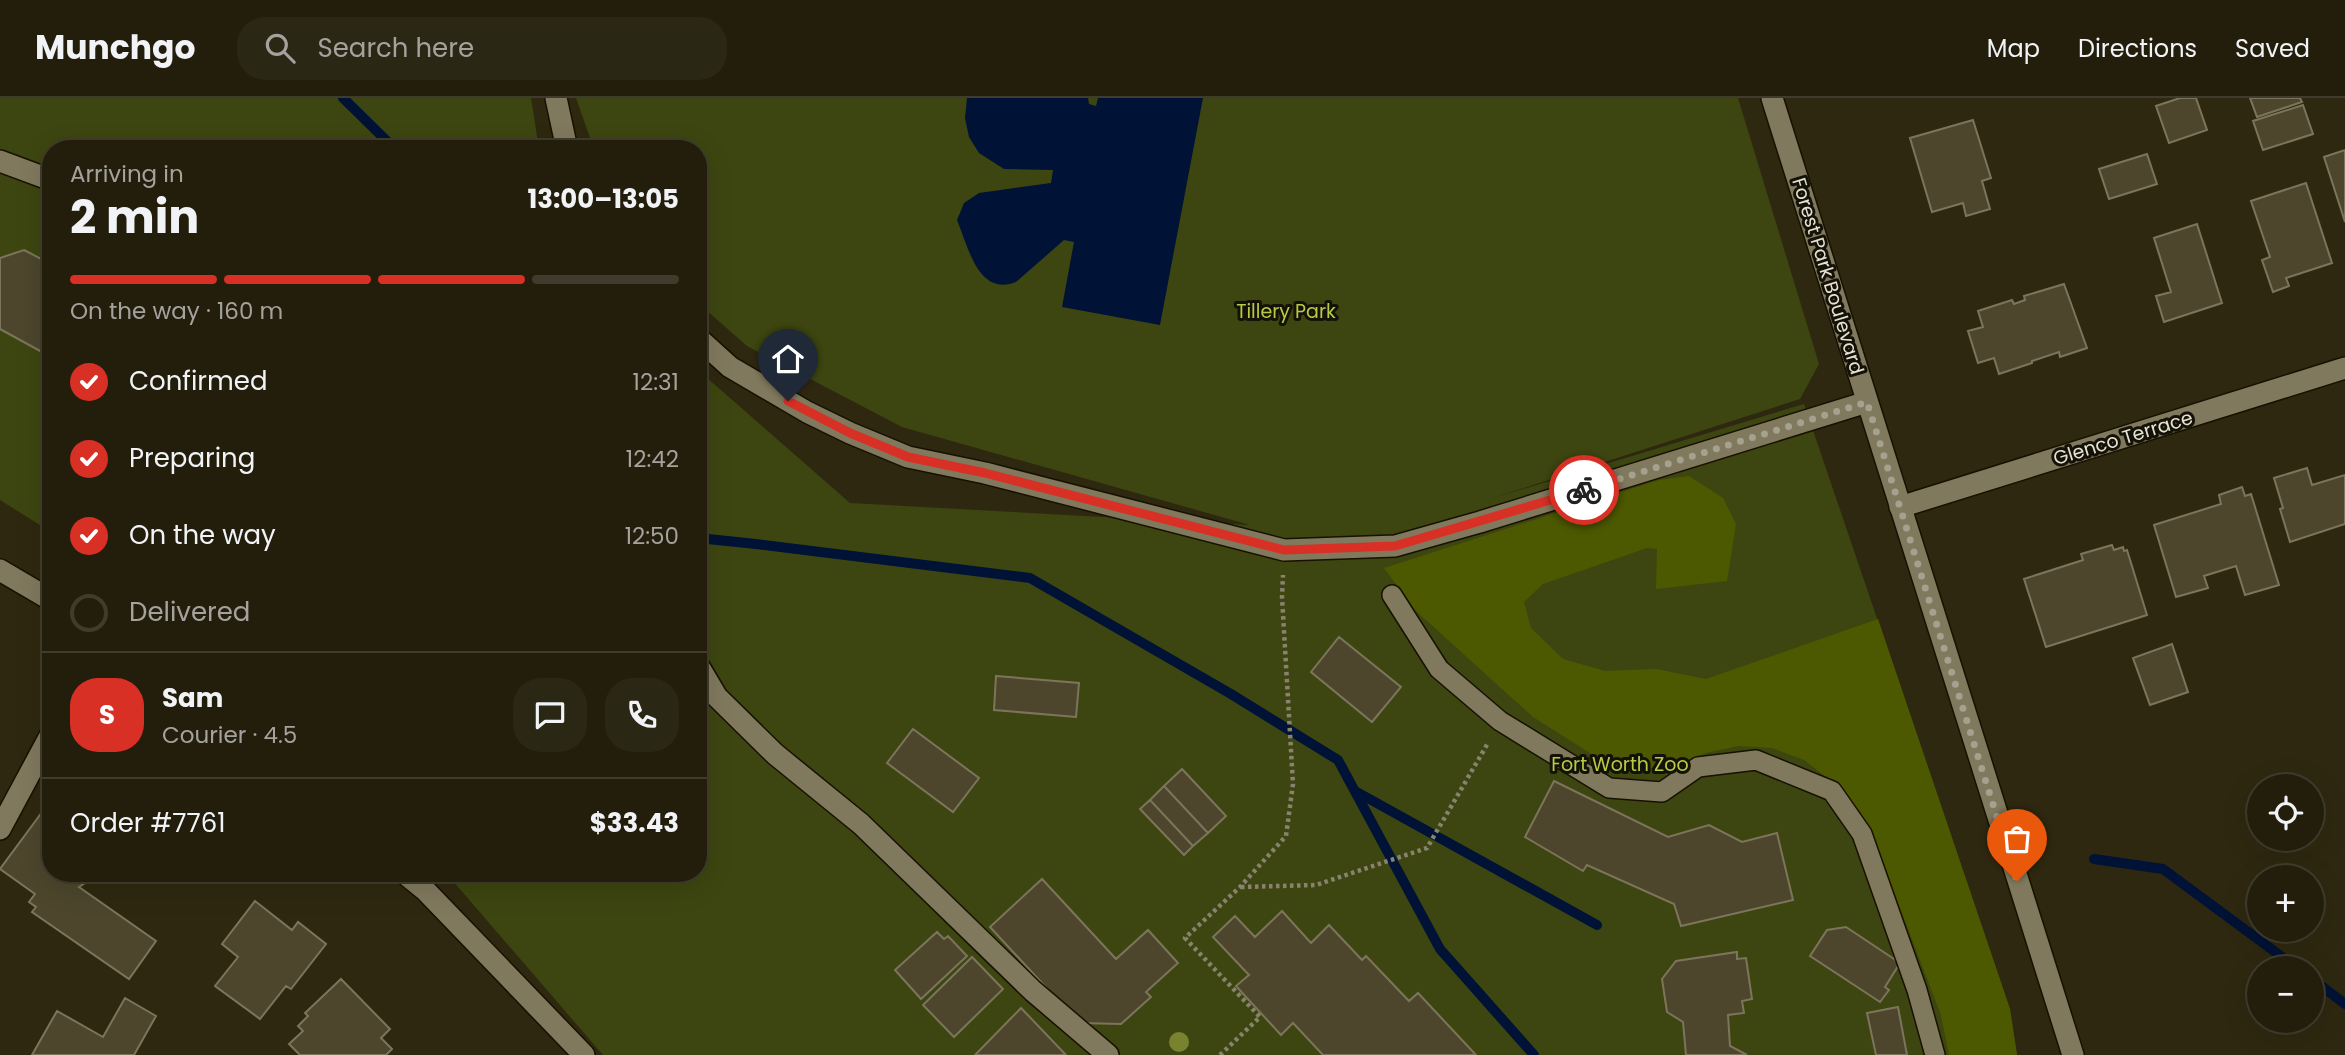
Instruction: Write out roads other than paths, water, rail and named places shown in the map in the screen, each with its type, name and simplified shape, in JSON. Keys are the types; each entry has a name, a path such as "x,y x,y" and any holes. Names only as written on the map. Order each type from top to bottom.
{"street":[{"path":"556,98 565,140"},
{"name":"Forest Park Boulevard","path":"1772,98 2073,1055"},
{"path":"0,161 42,177"},
{"path":"707,346 730,367 807,412 908,457 985,473 1284,550 1395,546 1867,402"},
{"name":"Glenco Terrace","path":"1900,507 2345,368"},
{"path":"0,570 42,595"},
{"path":"707,680 717,697 775,754 861,824 1033,991 1108,1055"},
{"path":"0,829 42,751"},
{"path":"415,882 583,1055"},
{"path":"2051,987 2059,1055"}],"lane":[{"path":"1392,595 1439,669 1500,720 1609,788 1662,792 1698,766 1756,760 1832,791 1863,834 1917,990 1935,1055"}],"water":[{"path":"967,98 1088,98 1089,104 1096,106 1098,98 1203,98 1160,325 1062,307 1074,242 1064,240 1016,282 1003,285 984,276 970,255 957,220 964,203 979,193 1051,183 1053,170 1004,169 979,153 969,137 965,118"}],"waterway":[{"path":"343,98 386,140"},
{"path":"707,539 1030,578 1231,694 1338,760 1440,949 1534,1055"},
{"path":"1355,791 1597,925"},
{"path":"2094,859 2163,869 2281,956"},
{"path":"2324,988 2345,1004"}],"park label":[{"name":"Tillery Park","path":"1286,311"},
{"name":"Fort Worth Zoo","path":"1620,764"}]}
